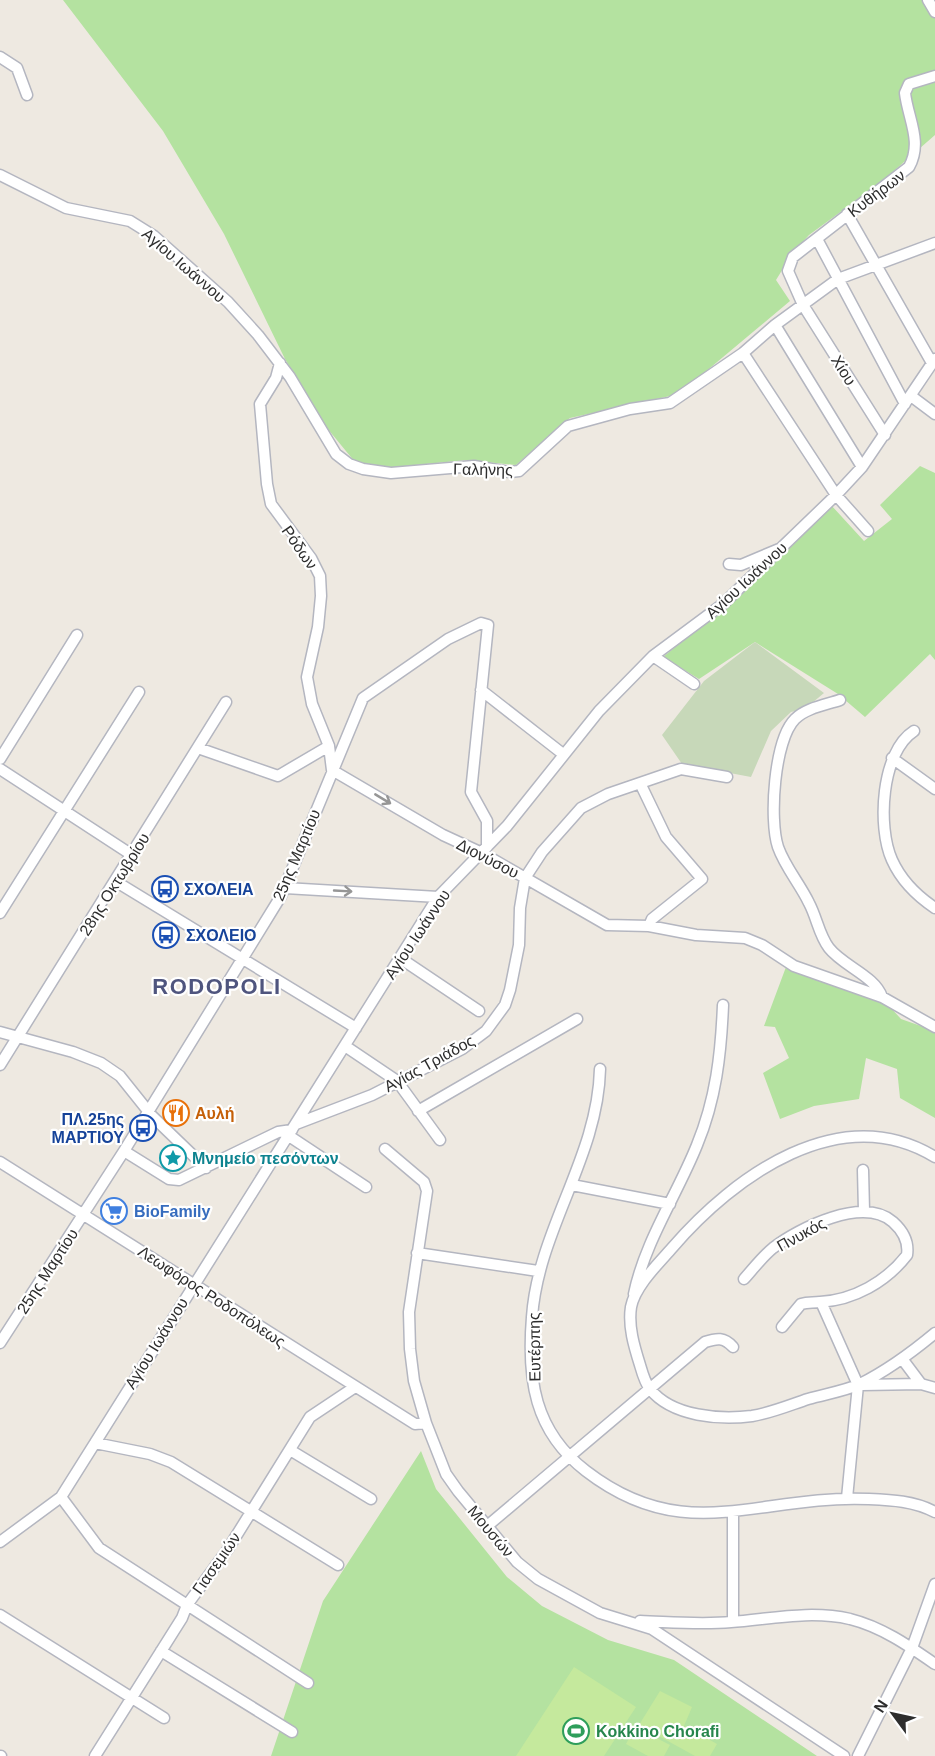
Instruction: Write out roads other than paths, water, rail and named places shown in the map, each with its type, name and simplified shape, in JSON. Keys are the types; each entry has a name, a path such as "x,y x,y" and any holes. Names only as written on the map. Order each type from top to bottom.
{"street":[{"path":"928,0 935,12"},
{"path":"0,57 17,68 27,94"},
{"name":"Κυθήρων","path":"803,305 788,271 793,257 909,167 914,158 916,141 905,93 909,84 935,76"},
{"name":"Αγίου Ιωάννου","path":"0,175 66,208 130,221 154,236 228,302 280,363"},
{"path":"847,214 933,361"},
{"path":"817,239 908,400 935,414"},
{"name":"Γαλήνης","path":"280,363 336,454 349,464 363,469 391,473 474,466 510,472 519,471 536,458 568,426 630,409 670,403 743,353 775,325 838,279 875,263 935,243"},
{"name":"Χίου","path":"803,305 885,435"},
{"path":"775,325 862,467"},
{"path":"743,353 836,495 868,531"},
{"name":"Αγίου Ιωάννου","path":"0,1542 61,1497 438,897 485,850 599,711 653,656 723,604 862,467 933,361"},
{"name":"Ρόδων","path":"280,363 261,404 267,484 271,504 311,558 320,576 318,627 307,677 312,704 329,746 332,770"},
{"path":"729,564 741,565 779,549"},
{"name":"25ης Μαρτίου","path":"0,1343 124,1151 285,888 363,698 463,630 481,623 488,625 482,690"},
{"path":"0,759 76,635"},
{"path":"653,656 694,684"},
{"path":"482,690 563,754"},
{"path":"482,690 471,792 487,820 485,850"},
{"path":"0,913 139,693"},
{"path":"840,699 802,713 785,732 774,789 778,846 810,904 820,933 830,949 879,989 882,997 935,1027"},
{"name":"28ης Οκτωβρίου","path":"0,1065 226,702"},
{"path":"914,731 900,742 892,758 885,811 887,847 902,877 935,908"},
{"path":"198,748 278,776 329,746"},
{"path":"892,758 935,789"},
{"path":"0,769 132,855"},
{"name":"Αγίας Τριάδος","path":"124,1151 174,1180 179,1180 278,1132 292,1130 353,1103 462,1049 486,1031 505,1005 517,959 520,908 525,878 542,852 581,808 640,783 681,769 727,777"},
{"name":"Διονύσου","path":"332,770 443,835 485,850 525,878 607,925 650,926 696,935 745,938 762,945 794,966 882,997"},
{"path":"640,783 666,837 702,879 652,919 650,926"},
{"path":"115,881 356,1028"},
{"path":"285,888 438,897"},
{"path":"400,958 479,1011"},
{"path":"723,1005 720,1057 712,1103 697,1145 644,1259 632,1303 633,1344 650,1390 664,1401 686,1412 722,1418 753,1416 858,1385 903,1360 935,1333"},
{"path":"418,1111 577,1019"},
{"path":"0,1032 73,1052 101,1063 120,1076 148,1112 206,1168"},
{"path":"345,1046 397,1082 440,1140"},
{"name":"Ευτέρπης","path":"600,1069 598,1104 572,1185 538,1271 532,1317 531,1368 539,1413 550,1435 569,1458 616,1494 644,1505 696,1515 733,1512 794,1501 847,1498 895,1500 925,1506 935,1512"},
{"path":"292,1130 366,1187"},
{"path":"632,1303 656,1268 699,1217 730,1189 773,1162 808,1148 869,1136 898,1141 935,1157"},
{"name":"Μουσών","path":"386,1149 424,1182 427,1191 409,1312 414,1381 426,1423 446,1474 486,1527 517,1562 538,1579 600,1613 627,1621 654,1625 733,1622 785,1616 827,1616 851,1620 880,1630 935,1664"},
{"name":"Λεωφόρος Ροδοπόλεως","path":"0,1162 415,1424 426,1423"},
{"path":"782,1328 801,1304 861,1293 888,1274 907,1255 908,1242 896,1225 886,1217 864,1211 863,1170"},
{"path":"572,1185 670,1204"},
{"name":"Πνυκός","path":"744,1279 773,1248 832,1217 864,1211"},
{"path":"417,1253 538,1271"},
{"path":"821,1302 858,1385 847,1498"},
{"path":"486,1527 705,1342 716,1338 726,1340 733,1347"},
{"path":"903,1360 921,1384"},
{"path":"858,1385 921,1384 935,1388"},
{"name":"Γιασεμιών","path":"95,1756 182,1618 187,1605 207,1580 310,1417 356,1387"},
{"path":"95,1443 150,1454 171,1462 338,1565"},
{"path":"290,1450 371,1499"},
{"path":"61,1497 99,1548 308,1683"},
{"path":"733,1512 733,1622"},
{"path":"858,1756 912,1648 935,1584"},
{"path":"0,1615 164,1718"},
{"path":"654,1625 844,1756"},
{"path":"161,1651 292,1732"}],"place":[{"name":"ΣΧΟΛΕΙΑ","path":"165,889"},
{"name":"ΣΧΟΛΕΙΟ","path":"166,935"},
{"name":"Αυλή","path":"176,1113"},
{"name":"ΠΛ.25ης ΜΑΡΤΙΟΥ","path":"143,1128"},
{"name":"Μνημείο πεσόντων","path":"173,1158"},
{"name":"BioFamily","path":"114,1211"},
{"name":"Kokkino Chorafi","path":"576,1731"}],"district":[{"name":"RODOPOLI","path":"217,986"}]}
